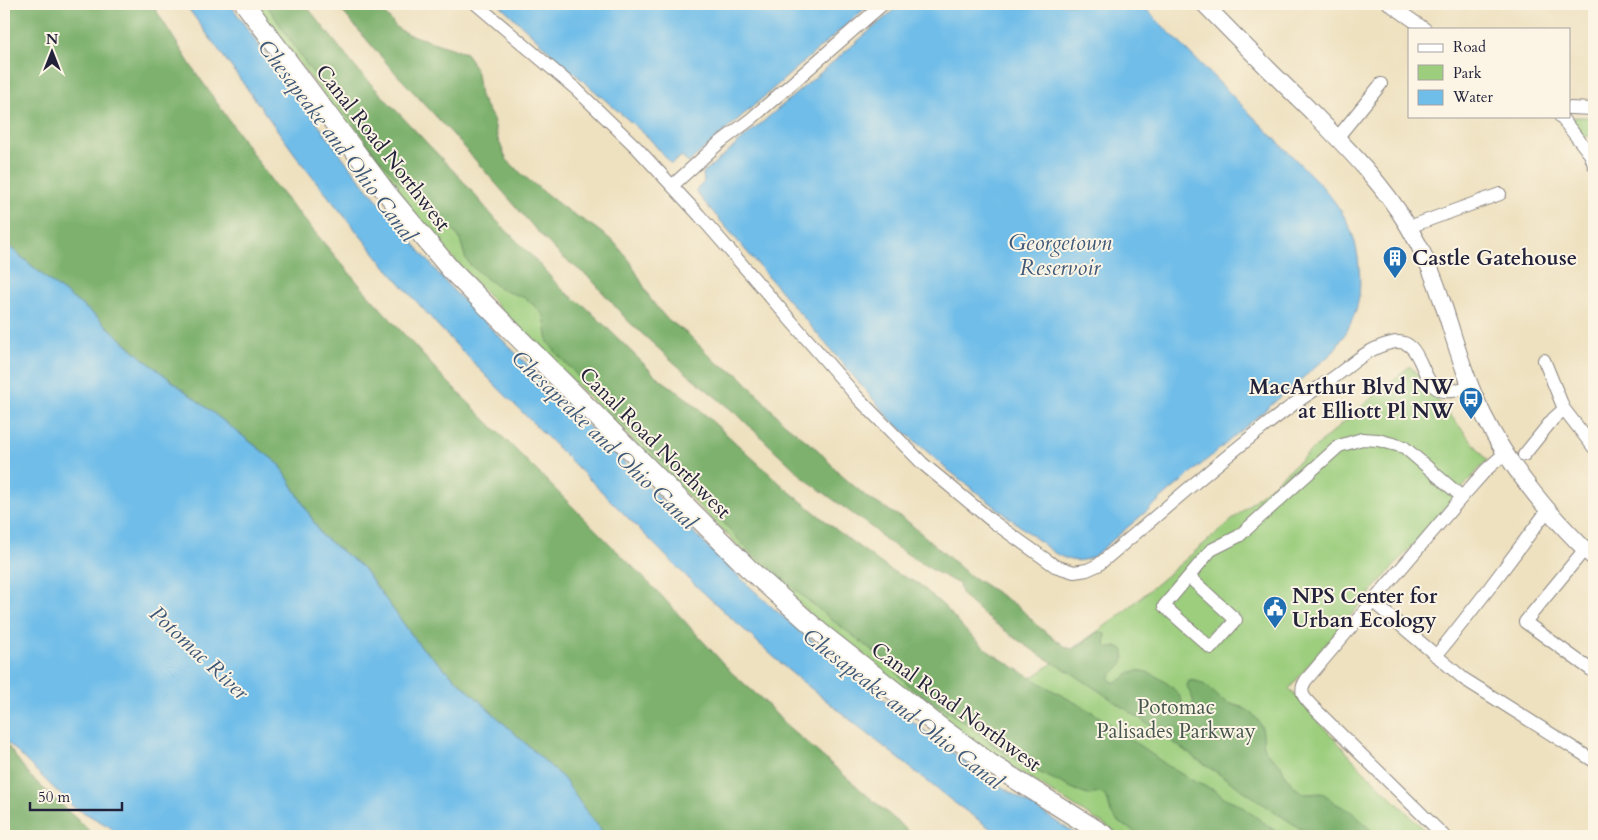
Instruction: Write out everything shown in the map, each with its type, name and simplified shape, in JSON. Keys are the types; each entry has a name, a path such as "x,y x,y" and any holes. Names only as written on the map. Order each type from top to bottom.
{"highway":[{"name":"Canal Road Northwest","path":"245,4 385,191 450,270 749,569 822,634 945,731 1017,781 1106,836"}],"main road":[{"path":"1204,4 1337,138 1378,183 1409,227 1434,279 1470,386 1486,422 1526,485 1589,554"}],"street":[{"path":"476,4 577,90 637,148 858,399 922,463 992,521 1054,566 1074,572 1087,570 1098,565 1286,409 1332,379 1372,348 1399,341 1406,343 1419,356 1431,385 1443,391 1452,391 1470,386"},
{"path":"1389,4 1424,28"},
{"path":"672,186 718,144 751,120 874,12"},
{"path":"1337,138 1381,84"},
{"path":"1570,108 1594,109"},
{"path":"1562,118 1593,154"},
{"path":"1409,227 1500,194"},
{"path":"1544,360 1564,409 1594,448"},
{"path":"1524,455 1553,419 1564,409"},
{"path":"1189,577 1236,620 1211,648 1164,606 1210,550 1239,536 1339,446 1362,439 1378,440 1404,447 1462,497"},
{"path":"1444,836 1301,693 1304,683 1462,497 1486,470 1505,453"},
{"path":"1436,656 1547,510"},
{"path":"1589,554 1525,622 1594,672"},
{"path":"1373,602 1464,679 1594,761"}],"green space":[{"path":"4,4 152,4 192,67 273,183 364,290 441,375 659,593 732,673 764,701 784,723 914,836 606,836 564,779 420,646 362,567 322,536 280,465 141,357 96,316 52,283 4,242"},
{"name":"Potomac Palisades Parkway","path":"255,4 292,4 375,132 1013,691 1119,616 1410,366 1487,460 1324,646 1289,689 1361,768 1431,836 1122,836 996,757 838,639 771,578 503,312 421,224"},
{"path":"266,4 305,4 355,67 554,281 565,292 586,307 656,376 689,400 785,488 890,570 919,584 991,653 1094,713 1168,766 1195,782 1216,791 1224,798 1237,803 1282,836 1143,836 1119,823 1111,813 1105,796 1100,793 1088,795 1082,793 1030,768 994,746 968,724 913,690 892,665 828,617 749,551 723,522 616,417 548,342 544,316 538,309 525,298 500,289 470,265 465,257 460,239 455,232 419,204 375,154 358,129 309,68"},
{"path":"336,4 377,4 397,28 408,34 466,53 477,73 480,96 493,119 498,139 507,160 564,208 614,242 630,261 651,300 665,317 689,335 716,362 739,375 784,423 818,450 841,475 868,498 907,521 968,574 1019,607 1039,627 1066,647 1072,649 1077,647 1096,633 1106,634 1105,645 1108,648 1119,647 1123,649 1124,654 1123,662 1109,678 1112,682 1123,679 1132,672 1144,671 1158,677 1176,691 1185,710 1189,710 1192,707 1193,701 1187,685 1189,681 1199,682 1226,702 1250,712 1256,718 1263,731 1265,751 1281,765 1285,775 1294,787 1306,794 1323,793 1335,803 1352,812 1375,834 1380,836 1311,836 1072,673 1018,640 985,616 966,599 961,593 959,584 934,571 885,540 875,530 805,479 740,417 679,367 628,321 590,278 561,256 390,67"},
{"path":"1575,117 1594,117 1594,128 1589,137 1584,136 1573,122"},
{"path":"4,741 30,776 95,836 4,836"}],"water":[{"path":"185,4 230,4 350,167 449,286 721,560 773,608 861,682 977,771 1079,836 1001,836 952,801 788,670 692,582 497,387 440,328 385,266 306,169"},
{"path":"499,4 870,4 688,163 682,156 671,164 648,137 559,60"},
{"name":"Georgetown Reservoir","path":"901,4 1141,4 1321,185 1339,208 1352,233 1359,268 1360,286 1358,302 1348,329 1332,353 1094,556 1083,560 1063,558 1053,552 947,469 891,420 695,191 704,182 703,173"},
{"name":"Potomac River","path":"4,242 52,283 96,316 141,357 280,465 322,536 362,567 420,646 564,779 606,836 119,836 110,827 72,806 4,739"}],"place":[{"name":"Castle Gatehouse","path":"1395,279"},
{"name":"MacArthur Blvd NW at Elliott Pl NW","path":"1471,420"},
{"name":"NPS Center for Urban Ecology","path":"1275,629"}],"water label":[{"name":"Chesapeake and Ohio Canal","path":"337,141"},
{"name":"Chesapeake and Ohio Canal","path":"604,440"},
{"name":"Chesapeake and Ohio Canal","path":"903,709"}]}
